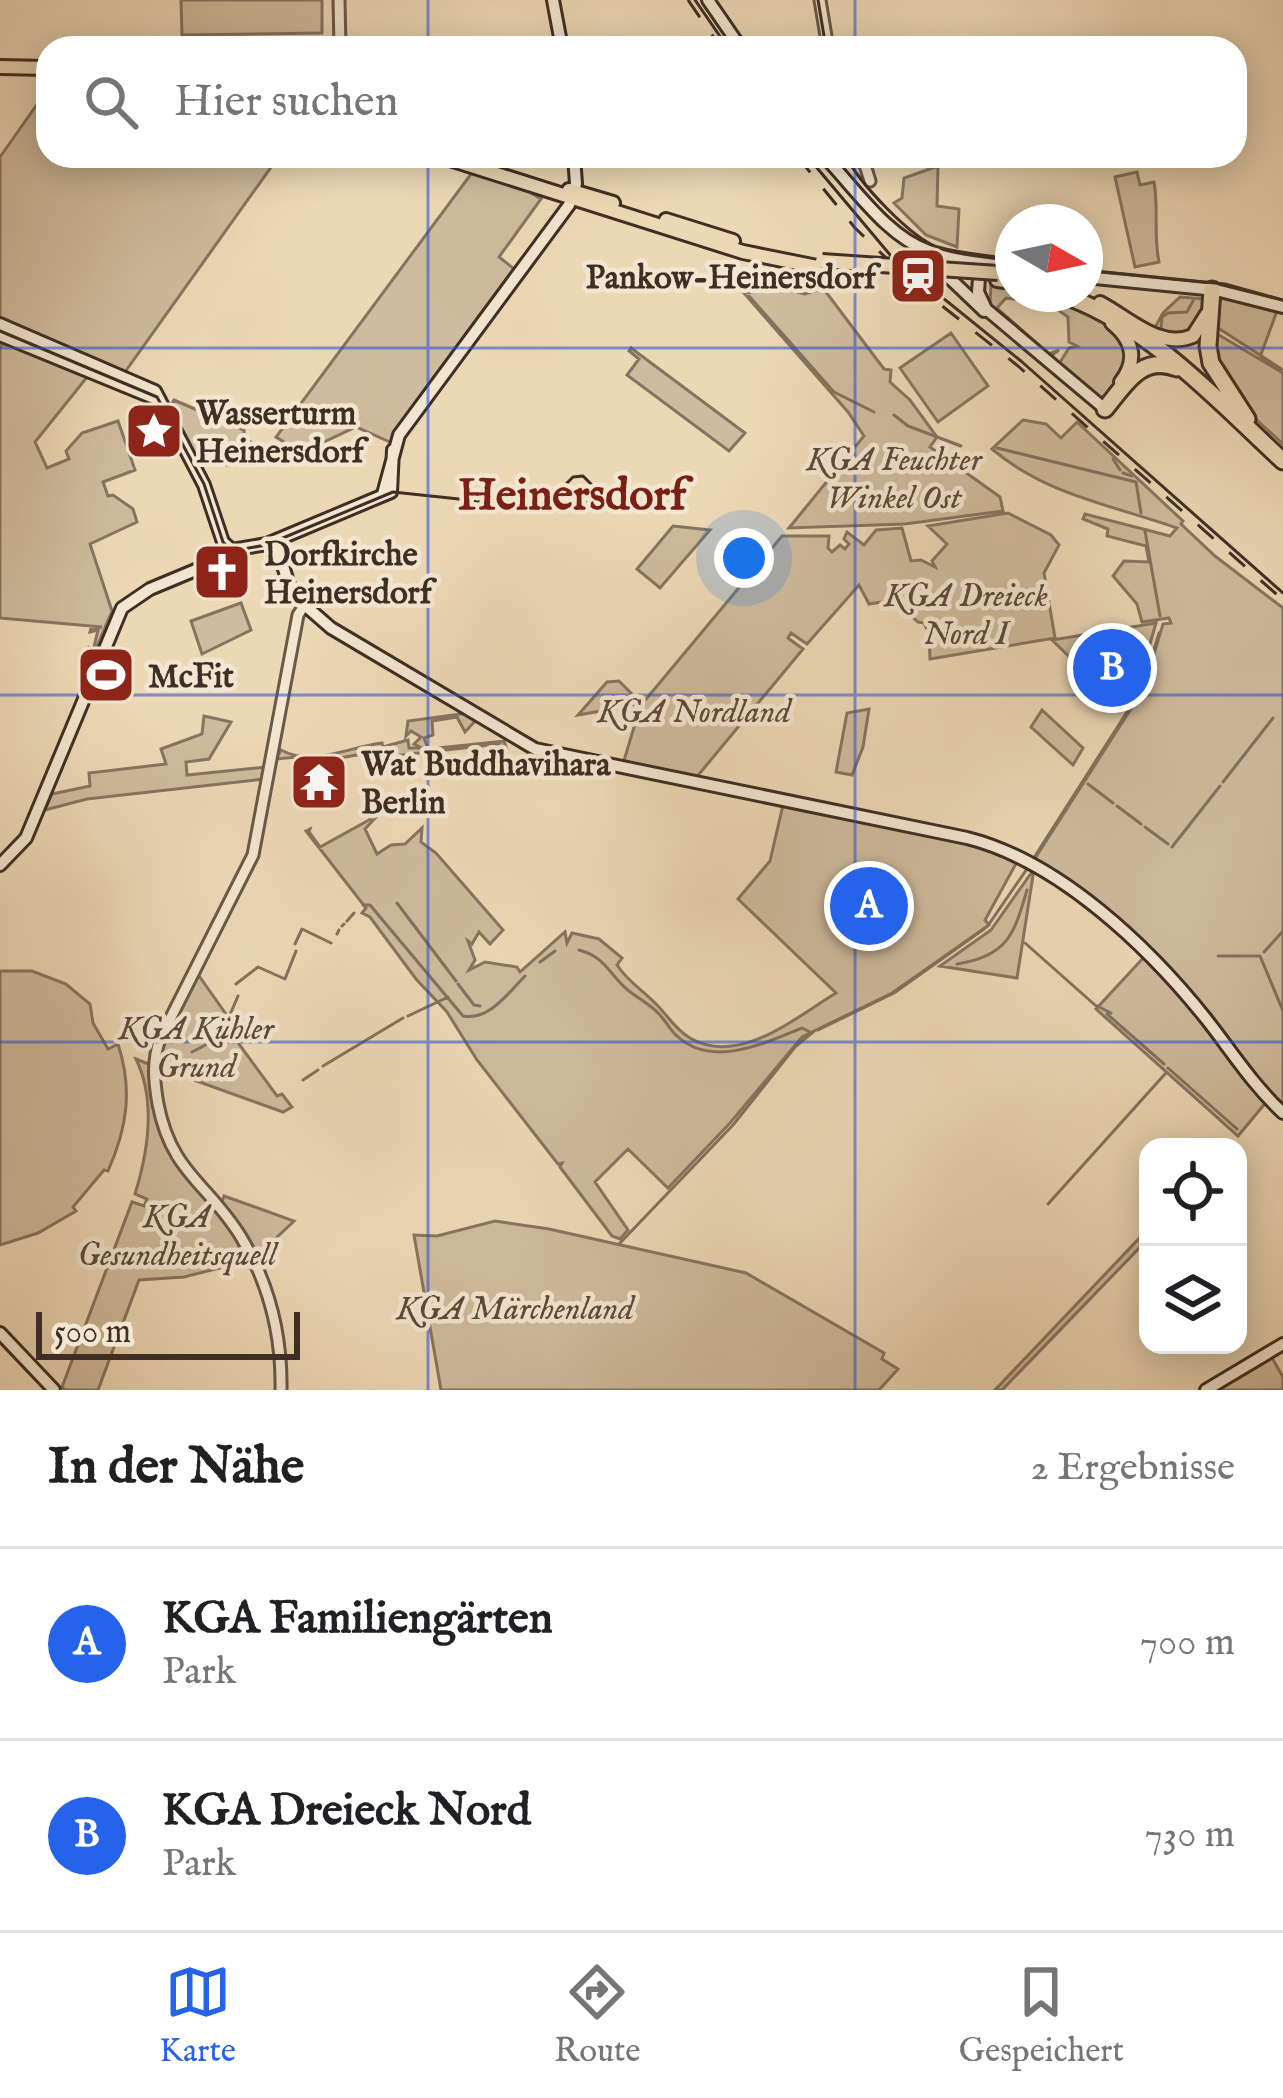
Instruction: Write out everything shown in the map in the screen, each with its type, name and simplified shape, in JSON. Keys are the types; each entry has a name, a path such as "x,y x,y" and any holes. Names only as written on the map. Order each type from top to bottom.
{"highway":[{"path":"1212,290 1211,363 1249,422"},
{"path":"1103,312 1184,371 1283,458"},
{"path":"1135,324 1249,422 1283,458"},
{"path":"1103,408 1146,366 1163,363 1184,371"}],"main road":[{"path":"553,0 560,36"},
{"path":"708,0 733,36"},
{"path":"0,63 36,64"},
{"path":"484,168 535,182"},
{"path":"497,168 573,195 824,265 995,268"},
{"path":"0,866 24,842 120,611 150,589 232,550 275,541 387,493 401,431 573,195 574,168"},
{"path":"835,168 960,290 1103,408 1129,371 1130,345 1116,326 1095,312"},
{"path":"916,246 995,271"},
{"path":"991,269 979,275 980,298 992,315"},
{"path":"1103,279 1212,290 1283,307"},
{"path":"1103,310 1163,339 1187,338 1206,320 1212,290"},
{"path":"0,324 9,335 155,391 204,485 224,544 232,550"},
{"path":"275,541 301,611 541,751 967,838 1020,856 1073,890 1147,956 1197,1008 1248,1076 1283,1113"},
{"path":"0,1333 54,1390"},
{"path":"1206,1390 1283,1344"}],"street":[{"path":"339,0 340,36"},
{"path":"820,0 826,36"},
{"path":"866,168 870,182"},
{"path":"281,1390 277,1325 255,1263 231,1222 167,1142 154,1066 160,1039 253,854 301,611"}],"green space":[{"path":"181,0 322,0 322,33 182,35"},
{"path":"36,106 36,168 270,168 125,372 0,320 0,157"},
{"path":"938,168 937,206 959,209 957,247 926,235 894,203 902,198 904,178"},
{"path":"474,170 541,199 499,257 518,272 392,443 356,427 290,458 284,442 276,437"},
{"path":"1137,172 1140,185 1154,182 1159,262 1135,267 1115,177"},
{"path":"991,285 995,285 995,310 990,304"},
{"name":"KGA Feuchter Winkel Ost","path":"782,288 805,294 823,288 884,369 891,370 890,382 937,437 930,447 1000,497 1003,511 905,524 789,528 864,436 744,293"},
{"path":"1180,297 1204,299 1204,320 1180,338 1153,331 1163,313"},
{"path":"1219,297 1277,311 1261,355 1215,326"},
{"path":"997,312 1049,354 1059,350 1051,356"},
{"path":"1061,312 1089,312 1125,339 1127,370 1106,397 1098,397 1059,364 1069,348 1077,346 1069,342 1068,317"},
{"path":"1214,332 1283,373 1283,444 1236,401 1218,376"},
{"path":"951,333 988,386 938,422 900,368"},
{"path":"4,342 88,376 35,442 47,468 69,459 66,451 82,433 118,421 135,470 103,482 108,496 133,509 137,522 90,544 112,611 93,656 88,655 89,648 93,651 98,630 90,632 91,628 102,627 0,618 0,347"},
{"path":"631,348 745,433 729,451 627,375 639,359"},
{"path":"174,400 244,430 244,438 265,450 251,450 238,464 226,465 214,457 199,465 170,407"},
{"path":"1023,420 1046,424 1061,438 1077,422 1215,556 1283,608 1283,1113 1268,1100 1238,1136 1096,1009 1146,955 1034,860 1143,690 1163,624 1171,623 1169,618 1142,622 1137,604 1113,576 1124,561 1149,562 1146,546 1107,536 1108,529 1083,519 1085,514 1170,536 1177,528 1080,497 1013,465 992,449"},
{"path":"1008,513 1051,535 1059,545 1044,573 1055,638 930,659 924,623 894,600 869,604 859,585 807,644 791,633 788,638 803,649 695,779 623,764 641,704 578,715 607,682 619,681 642,704 782,536 829,536 832,552 849,544 844,539 847,532 864,545 876,530 902,528 911,561 935,567 932,561 947,544 928,526"},
{"path":"673,526 710,530 660,588 637,569"},
{"path":"241,603 251,630 202,654 191,621"},
{"path":"1156,623 1138,685 1121,707 1052,640"},
{"path":"869,709 863,747 852,775 836,772 847,713"},
{"path":"1042,710 1083,748 1073,765 1031,727"},
{"path":"468,713 477,719 465,732 457,717 432,721 433,735 424,738 428,749 504,741 506,747 384,757 380,751 299,765 297,757 276,759 281,750 318,756 408,740 409,748 422,748 414,744 421,737 411,731 406,736 408,721"},
{"path":"204,716 231,722 209,759 186,762 187,775 267,767 264,779 87,799 45,810 52,794 90,786 89,773 166,764 161,749 202,734"},
{"path":"783,805 977,844 1018,860 985,920 989,925 892,993 802,1037 668,1188 628,1149 595,1182 628,1230 620,1239 612,1236 560,1167 562,1163 558,1164 477,1060 447,1012 362,913 366,908 306,831 310,829 320,847 378,815 365,829 377,854 391,845 405,844 422,828 421,842 503,930 490,944 479,932 472,944 468,941 475,960 469,970 485,962 517,967 520,972 565,932 567,943 572,933 599,939 622,958 617,965 621,971 680,1031 709,1045 728,1047 766,1035 836,993 738,899 770,861"},
{"path":"1034,869 1017,978 940,966 991,930"},
{"path":"0,971 32,971 66,984 90,1004 93,1023 108,1049 118,1044 126,1093 120,1139 108,1171 73,1207 76,1211 38,1233 0,1245"},
{"name":"KGA Kühler Grund","path":"197,973 228,1017 225,1025 277,1096 282,1094 292,1107 283,1112 155,1066 158,1049"},
{"name":"KGA Gesundheitsquell","path":"136,1059 151,1065 182,1170 228,1220 251,1260 184,1277 139,1280 98,1390 65,1390 62,1387 132,1202 144,1206 147,1199 135,1194 148,1126 146,1091"},
{"name":"KGA Gesundheitsquell","path":"224,1196 294,1221 255,1258 221,1204"},
{"name":"KGA Märchenland","path":"495,1221 746,1273 884,1353 882,1359 898,1369 879,1390 441,1390 414,1235 437,1236"},
{"path":"1139,1238 1139,1248 1002,1390 995,1390"},
{"path":"1271,1356 1283,1377 1283,1390 1215,1390"}],"waterway":[{"path":"749,296 834,392 874,412"},
{"path":"1161,329 1162,317 1187,312 1193,301"},
{"path":"894,415 908,426 961,446"},
{"path":"997,448 1136,482 1141,513"},
{"path":"1113,459 1120,470"},
{"path":"1123,473 1132,476"},
{"path":"1145,531 1160,616"},
{"path":"1035,856 1143,687 1159,633"},
{"path":"1223,782 1273,718"},
{"path":"1088,784 1113,803"},
{"path":"1172,847 1220,786"},
{"path":"1117,806 1141,824"},
{"path":"1145,827 1168,844"},
{"path":"987,927 1029,866"},
{"path":"957,964 998,949 1013,931 1027,890"},
{"path":"397,903 456,981"},
{"path":"363,905 370,905 463,1016 490,1010 525,976"},
{"path":"347,921 354,913"},
{"path":"295,944 302,929 331,943"},
{"path":"818,1030 894,993 984,929"},
{"path":"337,934 339,930"},
{"path":"1264,952 1283,931"},
{"path":"1025,943 1095,1005 1111,1013"},
{"path":"579,950 601,962 691,1046 722,1052 755,1046 802,1028 810,1032"},
{"path":"236,984 258,967 285,979 296,951"},
{"path":"540,962 555,951"},
{"path":"1218,956 1260,956 1283,1011"},
{"path":"458,984 480,1006"},
{"path":"218,1039 231,1033 226,1024 238,996"},
{"path":"408,1016 448,997"},
{"path":"1107,1014 1164,1064"},
{"path":"323,1066 403,1018"},
{"path":"620,1243 733,1125 795,1047 813,1032"},
{"path":"192,1052 215,1040"},
{"path":"1168,1068 1237,1129"},
{"path":"303,1080 318,1070"},
{"path":"1048,1204 1165,1074"}],"tram line":[{"path":"695,0 720,36"},
{"path":"818,0 824,36"},
{"path":"817,168 891,256 1021,361 1283,593"},
{"path":"854,168 886,208 927,242 957,253 995,258"},
{"path":"1103,272 1225,284 1283,300"},
{"path":"0,331 157,397 204,484 223,542 232,551 266,545 393,492 506,504 581,507 592,499 593,486 583,476 573,477 548,502 536,504"}],"railway":[{"path":"688,0 713,36"},
{"path":"807,168 855,228 907,278 1018,366 1283,600"}],"place":[{"name":"Pankow-Heinersdorf","path":"918,276"},
{"name":"Wasserturm Heinersdorf","path":"154,431"},
{"name":"Dorfkirche Heinersdorf","path":"222,572"},
{"name":"KGA Dreieck Nord","path":"1112,668"},
{"name":"McFit","path":"106,675"},
{"name":"Wat Buddhavihara Berlin","path":"319,782"},
{"name":"KGA Familiengärten","path":"869,906"}],"district":[{"name":"Heinersdorf","path":"572,493"}],"park label":[{"name":"KGA Dreieck Nord I","path":"966,613"},
{"name":"KGA Nordland","path":"694,710"}]}
